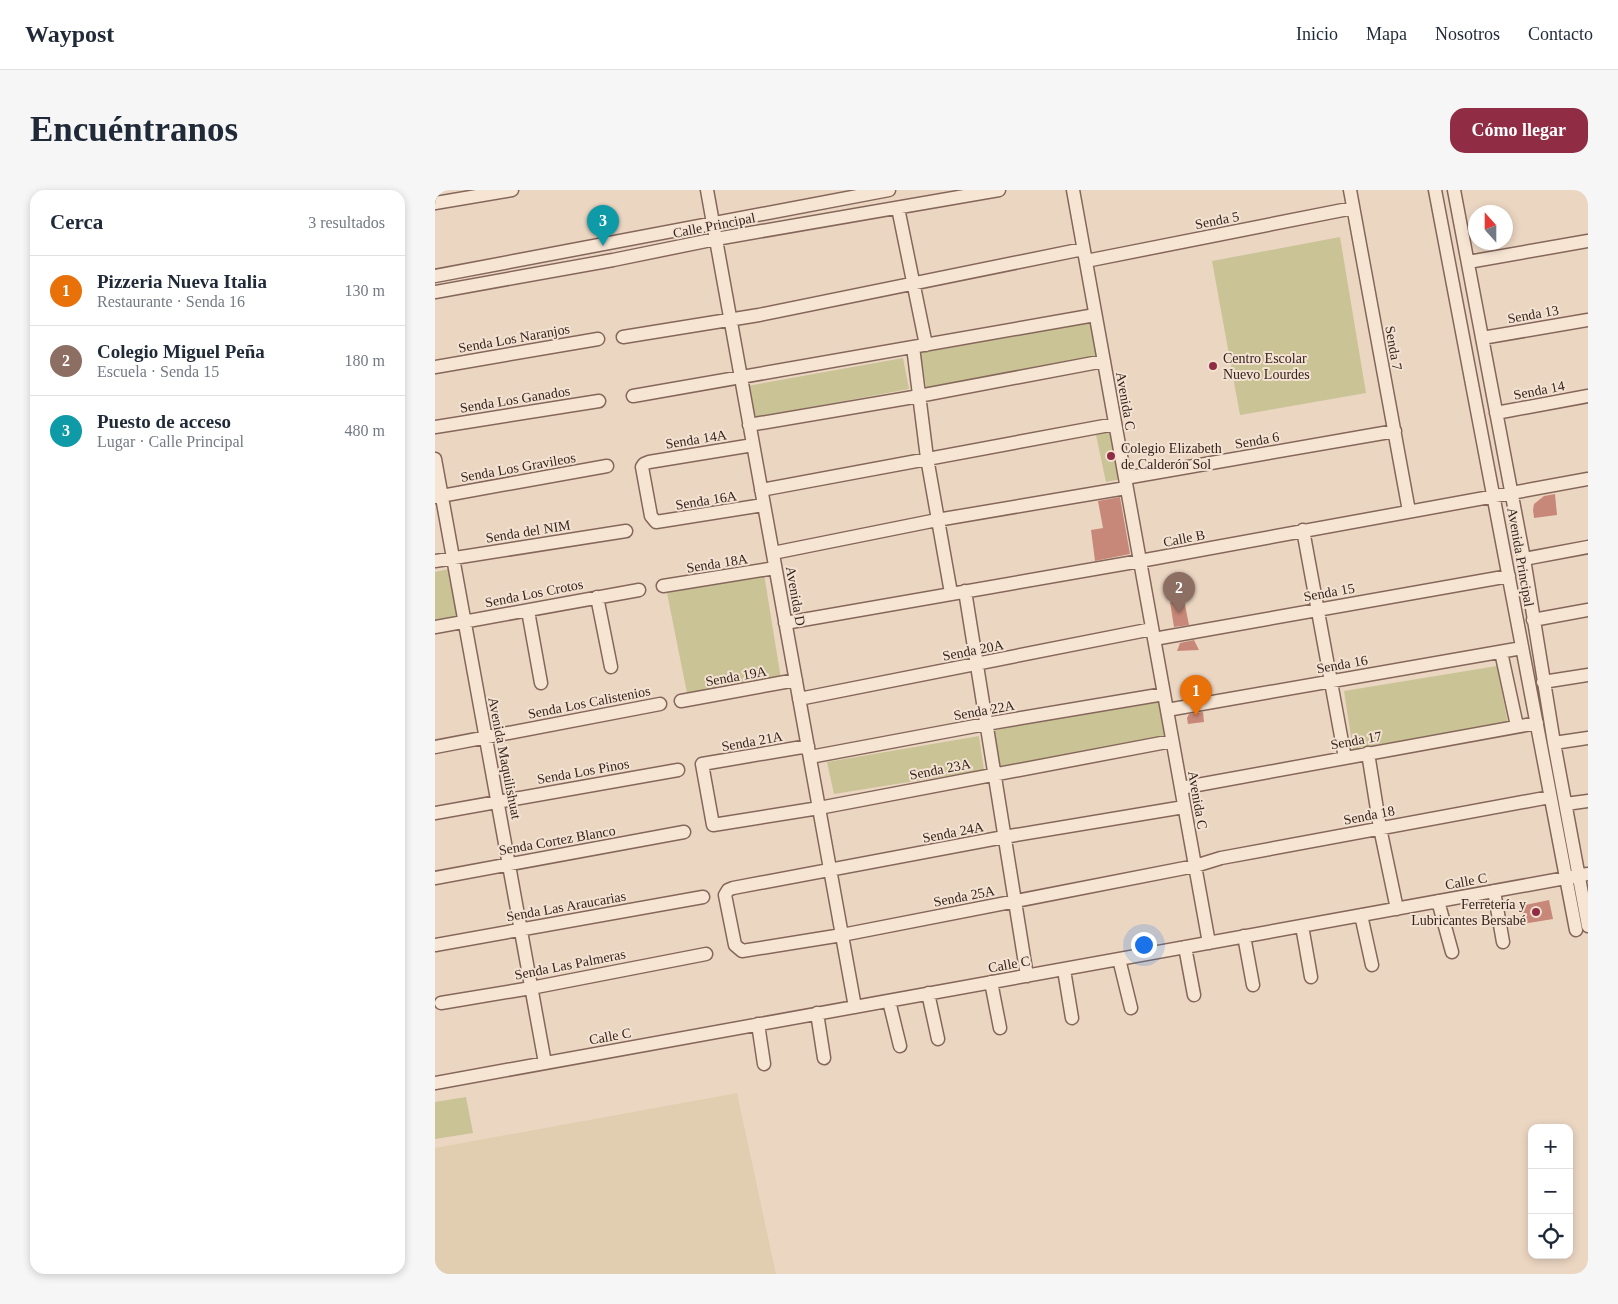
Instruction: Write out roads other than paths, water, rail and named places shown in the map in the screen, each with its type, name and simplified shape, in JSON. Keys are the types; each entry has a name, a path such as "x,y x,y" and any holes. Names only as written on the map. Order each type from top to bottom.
{"street":[{"path":"435,202 512,190"},
{"name":"Avenida D","path":"707,190 855,1007"},
{"name":"Calle Principal","path":"435,276 885,190"},
{"name":"Calle Principal","path":"435,292 716,239 999,190"},
{"name":"Avenida C","path":"1073,190 1209,943"},
{"name":"Senda 7","path":"1350,190 1409,511"},
{"name":"Avenida Principal","path":"1435,190 1565,878 1582,928"},
{"name":"Avenida Principal","path":"1454,190 1524,558 1554,743 1583,875 1582,928"},
{"path":"898,208 913,285 920,346 919,396 927,458 951,593"},
{"name":"Senda 5","path":"623,337 730,320 913,285 1353,208"},
{"path":"1468,262 1588,241"},
{"path":"613,243 616,259"},
{"path":"633,396 1095,315"},
{"name":"Senda 13","path":"1482,338 1588,320"},
{"name":"Senda Los Naranjos","path":"435,367 598,339"},
{"path":"749,425 919,396 1104,361"},
{"name":"Senda 14","path":"1496,413 1588,396"},
{"name":"Senda Los Ganados","path":"435,427 599,401"},
{"path":"761,490 1115,424"},
{"name":"Senda 6","path":"773,553 1395,432"},
{"name":"Senda 14A","path":"653,520 642,467 644,464 753,445"},
{"name":"Avenida Maquilishuat","path":"435,459 438,497 453,558 545,1063"},
{"name":"Senda Los Gravileos","path":"438,497 607,466"},
{"name":"Calle B","path":"785,623 1140,562 1303,530 1588,479"},
{"name":"Senda 16A","path":"653,520 657,522 763,505"},
{"path":"1303,530 1345,758"},
{"name":"Senda del NIM","path":"435,561 627,531"},
{"path":"1524,558 1588,547"},
{"name":"Senda 18A","path":"663,586 775,568"},
{"name":"Senda 15","path":"1153,634 1318,609 1509,576"},
{"name":"Senda Los Crotos","path":"435,627 639,590"},
{"path":"965,591 1027,976"},
{"path":"597,597 611,667"},
{"path":"1533,620 1588,610"},
{"path":"528,611 541,683"},
{"name":"Senda 20A","path":"799,699 1153,634"},
{"name":"Senda 16","path":"1167,710 1522,648"},
{"path":"1501,652 1517,726"},
{"path":"1543,682 1588,675"},
{"name":"Senda 19A","path":"681,701 796,680"},
{"name":"Senda 22A","path":"809,752 1164,694"},
{"name":"Senda Los Calistenios","path":"435,747 660,704"},
{"name":"Senda 17","path":"1181,788 1537,723"},
{"path":"1554,743 1588,738"},
{"name":"Senda 23A","path":"713,825 819,808 1172,741"},
{"name":"Senda 21A","path":"713,825 702,764 809,752"},
{"path":"1368,753 1380,828 1397,908"},
{"name":"Senda Los Pinos","path":"435,813 678,770"},
{"name":"Senda 18","path":"1195,866 1221,858 1550,797"},
{"path":"1566,804 1588,800"},
{"name":"Senda 24A","path":"738,949 735,945 725,895 728,890 1004,837 1184,807"},
{"name":"Senda Cortez Blanco","path":"435,878 684,832"},
{"name":"Senda 25A","path":"738,949 742,951 842,935 1195,866"},
{"name":"Calle C","path":"435,1083 1583,875"},
{"path":"1494,891 1503,942"},
{"name":"Senda Las Araucarias","path":"435,945 703,897"},
{"path":"1438,901 1452,952"},
{"path":"1361,915 1372,965"},
{"path":"1303,926 1311,977"},
{"path":"1244,936 1253,985"},
{"path":"1185,947 1194,996"},
{"name":"Senda Las Palmeras","path":"441,1003 531,988 705,954"},
{"path":"1119,959 1131,1008"},
{"path":"1064,970 1072,1018"},
{"path":"991,982 1000,1028"},
{"path":"929,994 938,1039"},
{"path":"889,1000 900,1046"},
{"path":"817,1013 824,1058"},
{"path":"759,1024 764,1064"}],"place":[{"name":"Puesto de acceso","path":"603,246"},
{"name":"Centro Escolar Nuevo Lourdes","path":"1213,366"},
{"name":"Colegio Elizabeth de Calderón Sol","path":"1111,456"},
{"name":"Colegio Miguel Peña","path":"1179,613"},
{"name":"Pizzeria Nueva Italia","path":"1196,716"},
{"name":"Ferretería y Lubricantes Bersabé","path":"1536,912"}]}
